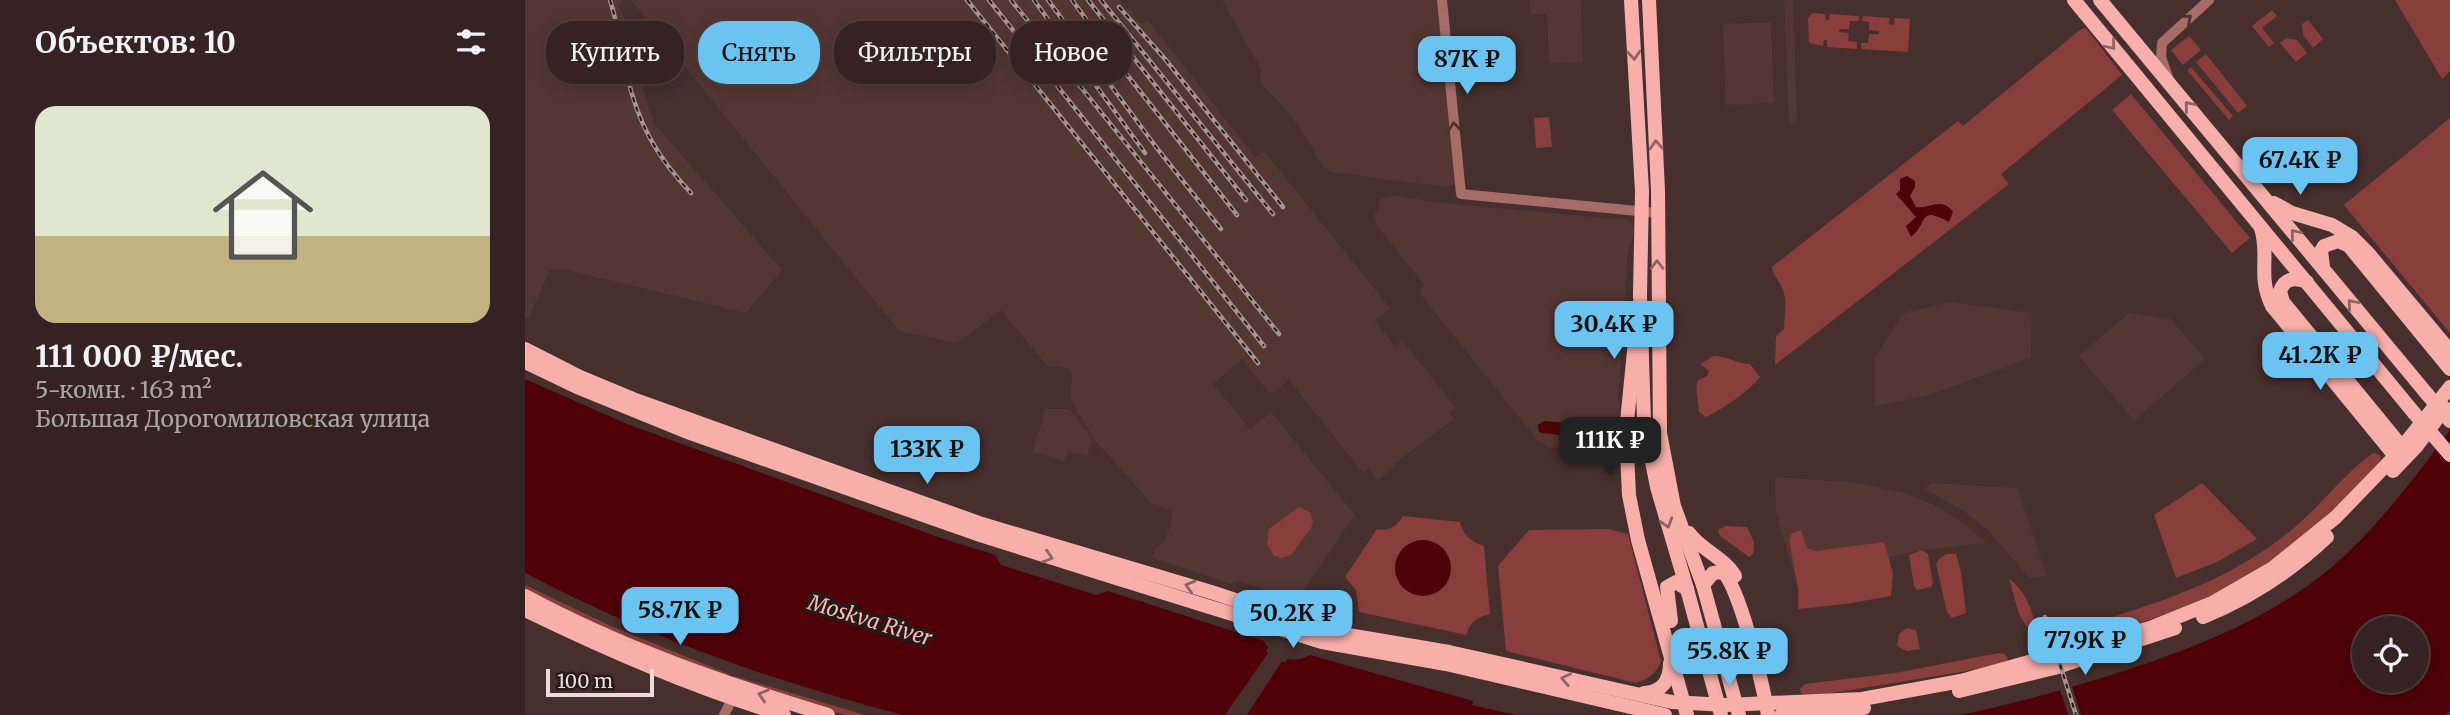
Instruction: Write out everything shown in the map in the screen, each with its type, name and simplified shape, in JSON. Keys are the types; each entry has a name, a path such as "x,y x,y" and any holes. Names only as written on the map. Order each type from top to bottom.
{"main road":[{"path":"1631,0 1642,212 1640,295 1645,433 1663,510 1721,715"},
{"path":"1649,0 1658,213 1660,433 1675,506 1703,585 1739,715"},
{"path":"2074,0 2450,455"},
{"path":"2100,0 2450,421"},
{"path":"2264,196 2292,213 2326,222 2352,237 2450,351"},
{"path":"2260,223 2265,244 2263,283 2272,306 2400,454"},
{"path":"2323,268 2321,251 2324,246 2338,242 2349,246 2450,369"},
{"path":"2307,282 2295,279 2285,282 2280,291 2283,302 2400,454"},
{"path":"1640,295 1626,432 1627,480 1638,540 1689,709"},
{"path":"525,349 580,377 668,413 982,524 1325,629 1633,693 1689,709 1767,710 1862,699 1961,681 2150,628 2178,617 2240,587 2302,547 2400,454 2450,401"},
{"path":"525,362 587,392 690,433 977,534 1322,642 1447,664 1665,715"},
{"path":"1781,715 1903,702 2023,676 2152,638 2243,599 2297,565 2342,523 2400,454 2450,387"},
{"path":"1675,506 1693,538 1734,573 1767,710"},
{"path":"1703,585 1713,573 1726,574 1741,608"},
{"path":"1687,589 1676,582 1669,584 1666,593 1689,709"},
{"path":"525,596 783,715"},
{"path":"525,610 604,648 735,693 828,715"},
{"path":"1633,693 1653,692 1663,687 1670,671 1669,648"}],"street":[{"path":"1442,0 1461,194 1658,213"},
{"path":"2171,85 2161,57 2162,43 2209,0"},
{"path":"724,715 735,693"}],"shaded area":[{"path":"525,0 624,0 618,5 626,21 546,21 546,84 642,84 654,123 782,270 746,313 563,269 550,270 528,319 525,318"},
{"path":"631,0 1119,0 1142,24 1148,20 1255,157 1264,151 1390,308 1375,321 1395,346 1402,340 1456,408 1449,413 1454,419 1394,464 1395,466 1378,480 1369,469 1363,473 1289,380 1270,394 1242,359 1213,384 1250,429 1271,412 1355,515 1296,601 1240,581 1229,583 1152,558 1154,550 1165,541 1172,510 1151,503 1094,439 1070,399 1072,373 1067,368 1047,366 1001,310 957,343 899,331 699,84 820,84 820,21 698,21 698,83 684,65 684,21 648,21"},
{"path":"1222,0 1440,0 1456,182 1449,187 1405,182 1333,172 1322,166 1306,137 1283,106 1262,85 1261,69"},
{"path":"1530,0 1581,0 1583,62 1549,63 1547,14 1531,14"},
{"path":"1784,0 1793,0 1797,123 1789,124"},
{"path":"2395,0 2450,0 2450,71 2442,79"},
{"path":"2272,10 2277,16 2262,28 2274,43 2269,47 2252,26"},
{"path":"1815,13 1825,14 1826,20 1829,20 1830,14 1859,16 1859,21 1850,21 1849,29 1839,29 1839,32 1849,33 1848,41 1857,42 1857,49 1827,47 1827,40 1824,40 1823,46 1809,43 1808,19"},
{"path":"1863,16 1890,18 1889,24 1894,25 1894,18 1910,19 1908,52 1861,49 1861,43 1868,43 1869,34 1879,34 1879,31 1869,30 1869,22 1862,21"},
{"path":"2308,20 2323,39 2313,48 2303,35 2302,24"},
{"path":"1771,22 1774,103 1726,105 1723,24"},
{"path":"2086,28 2122,75 2001,174 2009,184 1775,365 1776,336 1784,329 1785,302 1784,292 1772,267 1958,121 1963,126 2081,29"},
{"path":"2189,36 2201,50 2183,65 2171,50"},
{"path":"2286,38 2297,40 2307,53 2296,62 2280,43"},
{"path":"2206,54 2247,106 2238,113 2196,62"},
{"path":"2191,67 2233,116 2229,120 2187,70"},
{"path":"2131,94 2250,238 2232,253 2112,110"},
{"path":"1549,117 1552,147 1536,148 1534,118"},
{"path":"2450,118 2450,333 2344,205"},
{"path":"2275,147 2279,152 2282,149 2308,180 2299,187 2270,152"},
{"path":"1395,196 1443,203 1616,219 1619,217 1630,221 1635,231 1628,253 1618,401 1620,404 1617,437 1612,444 1594,449 1548,447 1538,441 1420,294 1424,284 1377,226 1374,215 1381,198"},
{"path":"1951,302 2032,313 2031,358 1927,396 1875,406 1875,358 1903,313"},
{"path":"2129,313 2171,319 2205,359 2134,421 2079,356"},
{"path":"1714,356 1750,364 1760,377 1735,400 1706,417 1699,412 1697,384 1709,371 1700,364"},
{"path":"1045,409 1070,409 1092,438 1087,456 1068,451 1064,461 1033,452"},
{"path":"2373,453 2380,455 2381,459 2345,499 2298,544 2263,568 2218,592 2171,612 2098,636 2087,635 2088,626 2093,623 2200,586 2273,545"},
{"path":"1775,477 1850,482 1902,492 1932,504 1958,519 1987,543 1922,550 1795,576 1776,513"},
{"path":"1931,483 2017,488 2047,576 2029,578 1987,529 1965,512 1925,489"},
{"path":"2202,483 2257,539 2217,562 2176,578 2154,515"},
{"path":"1299,507 1310,512 1313,522 1311,528 1291,555 1282,558 1274,556 1267,544 1269,529"},
{"path":"1403,516 1460,522 1468,537 1484,546 1490,614 1475,621 1466,635 1359,612 1356,590 1345,577 1377,529 1392,527"},
{"path":"1726,526 1747,527 1754,542 1754,553 1749,557 1720,536 1718,530"},
{"path":"1609,529 1628,534 1661,661 1654,672 1636,683 1506,651 1498,566 1529,530"},
{"path":"1801,530 1807,548 1816,551 1884,542 1893,573 1891,596 1798,609 1798,589 1789,539 1792,533"},
{"path":"1922,550 1928,554 1933,583 1931,587 1917,590 1909,555"},
{"path":"1947,554 1956,554 1966,613 1952,618 1947,612 1936,564"},
{"path":"2009,579 2023,594 2036,627 2027,627 2019,614"},
{"path":"525,585 611,626 729,674 727,678 597,625 525,590"},
{"path":"1907,628 1916,630 1920,649 1907,651 1897,646 1899,634"},
{"path":"2005,654 2008,660 2003,665 1808,697 1801,693 1800,689 1805,684 1895,673"},
{"path":"734,676 865,715 845,715 733,680"}],"water":[{"path":"1907,176 1915,181 1910,196 1916,207 1945,205 1953,212 1949,222 1928,215 1911,237 1906,226 1916,217 1896,194 1900,190 1900,179"},
{"name":"Moskva River","path":"525,379 627,424 995,555 1001,565 1096,595 1108,591 1264,641 1273,652 1284,658 1297,659 1310,655 1473,701 1472,705 1516,715 903,715 757,672 616,617 525,573"},
{"path":"1544,421 1587,425 1590,433 1585,438 1542,433 1539,432 1538,425"},
{"path":"2450,430 2450,711 2445,715 1959,715 2090,682 2197,645 2254,619 2332,567 2365,536 2395,502"},
{"path":"1417,540 1429,540 1439,544 1447,552 1451,568 1447,584 1439,592 1429,596 1417,596 1407,592 1399,584 1395,574 1395,562 1399,552 1407,544"}],"pier":[{"path":"1270,645 1289,656 1285,663 1282,661 1247,715 1225,715 1268,653 1266,651"},
{"path":"2071,683 2081,715 2068,715 2059,687"}],"railway":[{"path":"610,0 627,75 643,124 668,166 691,193"},
{"path":"967,0 1258,363"},
{"path":"989,0 1264,346"},
{"path":"1011,0 1279,334"},
{"path":"1034,0 1145,153"},
{"path":"1048,0 1156,147 1221,229"},
{"path":"1072,0 1237,215"},
{"path":"1088,0 1246,200"},
{"path":"1101,0 1273,214"},
{"path":"1119,7 1165,59 1283,207"},
{"path":"2045,617 2076,715"}]}
